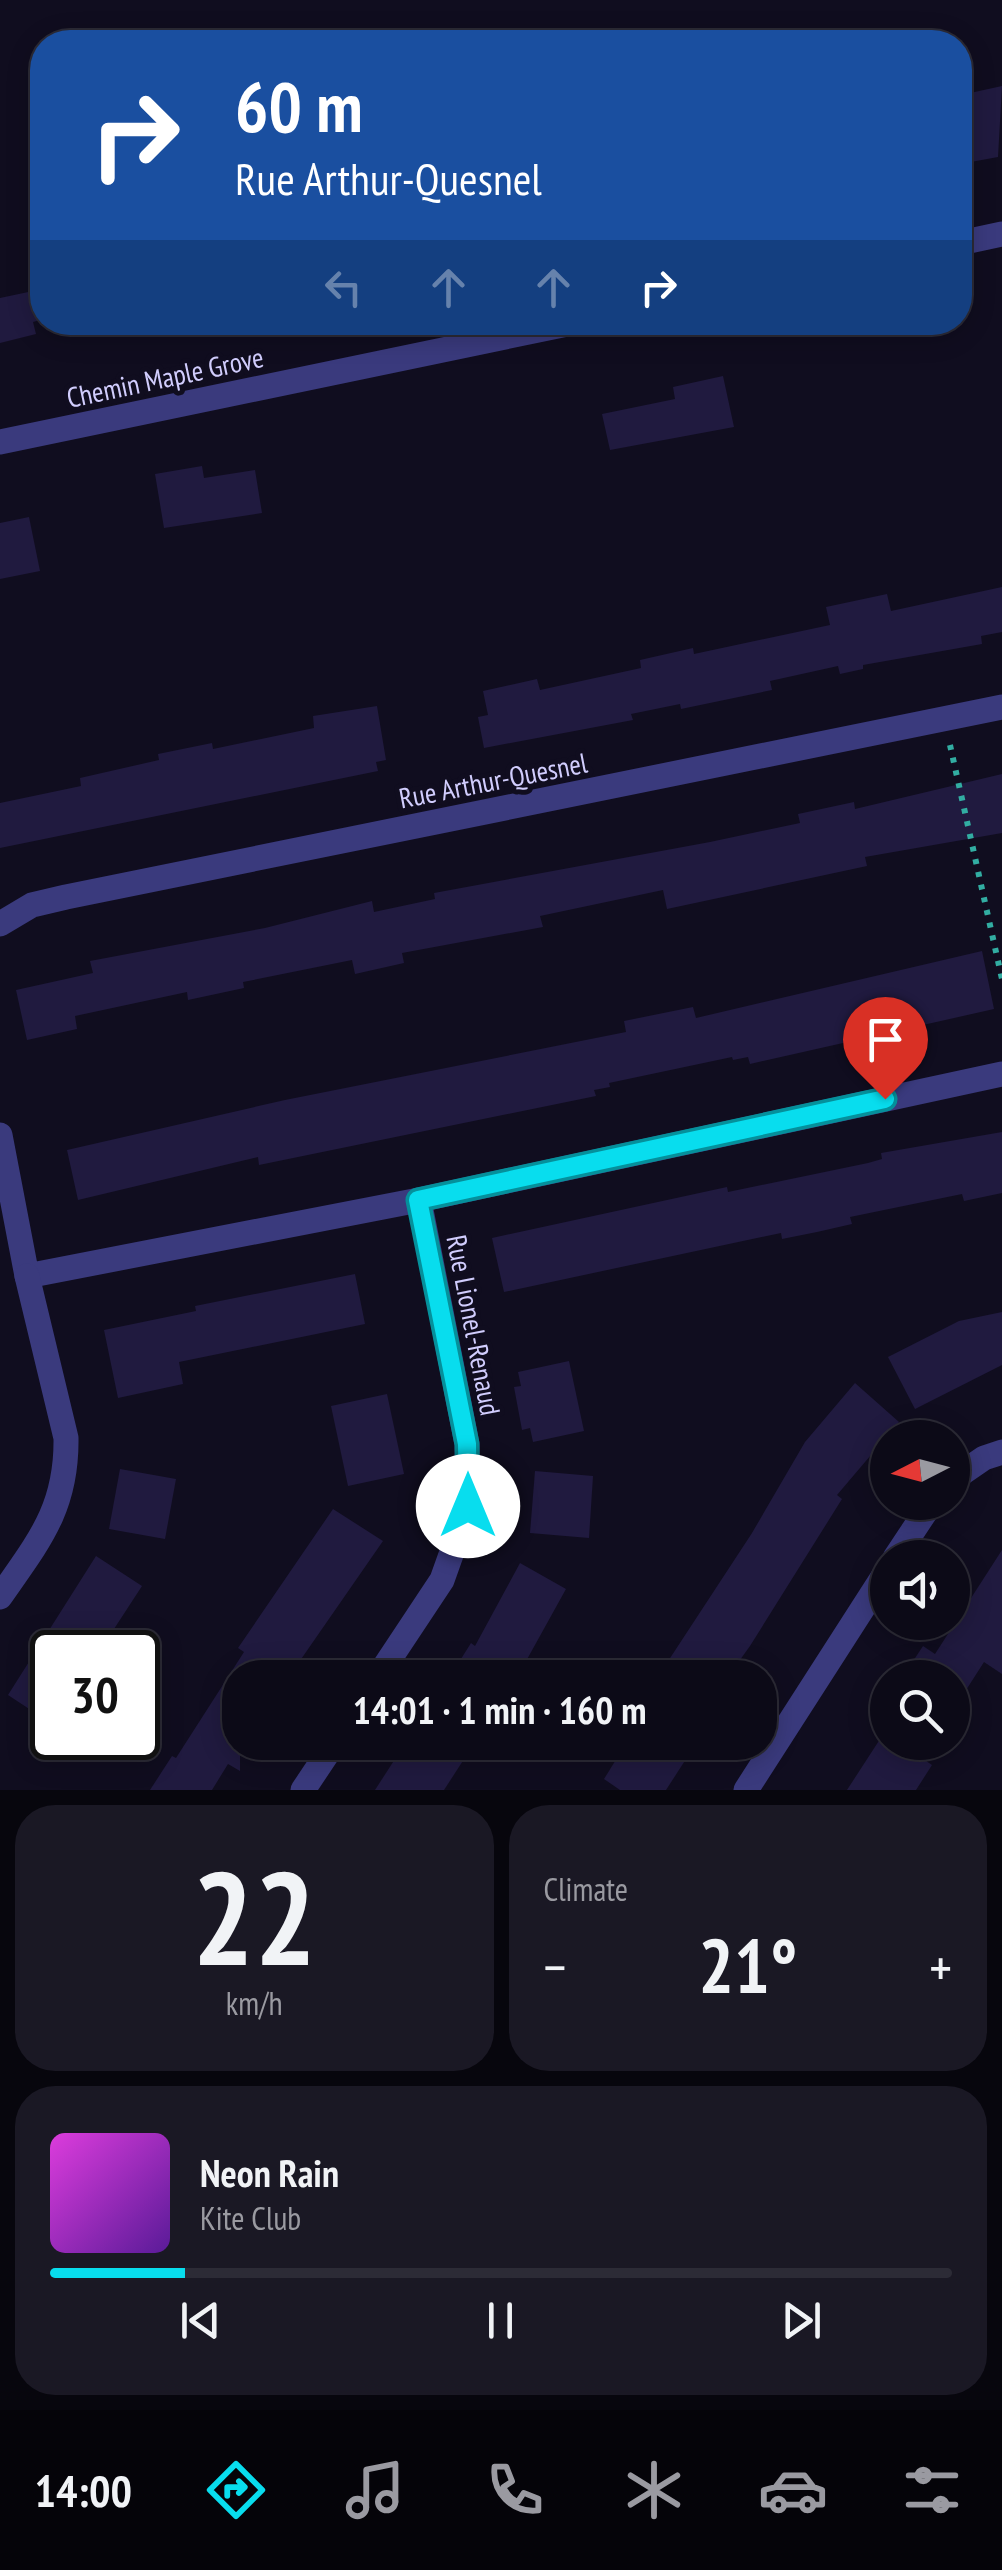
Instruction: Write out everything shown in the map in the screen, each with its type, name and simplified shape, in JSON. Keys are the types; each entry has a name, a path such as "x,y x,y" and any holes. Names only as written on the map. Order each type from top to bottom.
{"street":[{"path":"972,240 1002,234"},
{"name":"Chemin Maple Grove","path":"0,442 514,335"},
{"name":"Rue Arthur-Quesnel","path":"0,924 32,905 66,897 1002,707"},
{"path":"27,1276 418,1200 1002,1074"},
{"path":"0,1135 27,1276 66,1438 66,1463 57,1510 0,1597"},
{"name":"Rue Lionel-Renaud","path":"390,1660 442,1580 468,1506 467,1444 418,1200"},
{"path":"970,1468 1002,1452"},
{"path":"746,1790 870,1597"},
{"path":"303,1790 322,1760"}],"path":[{"path":"944,719 1002,979"}],"building":[{"path":"1002,86 998,157 972,162 972,93"},
{"path":"30,292 32,335 0,343 0,298"},
{"path":"723,376 734,427 610,450 602,414 675,399 673,387"},
{"path":"202,466 204,478 255,470 262,513 164,528 155,474"},
{"path":"29,517 40,571 0,579 0,523"},
{"path":"1002,587 1002,632 981,636 982,644 863,665 863,669 840,674 838,666 770,681 772,690 681,709 680,704 631,714 633,720 484,748 478,717 488,715 483,691 537,679 540,690 641,668 640,660 693,648 694,654 830,625 826,607 887,594 891,611"},
{"path":"377,706 386,760 376,762 378,771 0,848 0,803 81,786 80,778 159,760 158,754 212,743 213,749 314,728 313,716"},
{"path":"1002,774 1002,833 865,857 867,866 667,909 663,890 540,916 543,927 402,953 404,963 355,974 352,960 243,982 244,988 188,1000 187,992 75,1016 77,1029 27,1040 16,990 93,973 90,961 265,928 372,901 374,912 435,899 434,893 710,842 800,823 798,814 854,802 855,809"},
{"path":"982,951 994,1009 750,1064 748,1057 732,1057 609,1083 610,1087 594,1090 596,1096 259,1165 258,1157 78,1200 67,1150 285,1100 626,1032 624,1021 693,1007 696,1018"},
{"path":"1002,1132 1002,1193 964,1201 962,1194 850,1217 852,1224 817,1232 782,1239 781,1233 504,1292 492,1238 727,1187 728,1192 868,1163 882,1159 881,1153"},
{"path":"355,1274 365,1324 179,1362 183,1384 118,1398 104,1330 196,1311 195,1306"},
{"path":"1002,1312 1002,1365 915,1409 888,1357 959,1321"},
{"path":"569,1361 584,1431 533,1442 530,1428 522,1430 514,1387 521,1386 518,1372"},
{"path":"855,1383 897,1420 870,1420 870,1456 837,1495 842,1499 740,1660 669,1660 752,1533 805,1442"},
{"path":"387,1394 404,1474 348,1486 331,1406"},
{"path":"120,1469 176,1479 165,1539 109,1529"},
{"path":"535,1471 593,1476 589,1538 530,1533"},
{"path":"333,1509 383,1541 300,1660 239,1660 244,1652 238,1648"},
{"path":"1002,1550 1002,1674 984,1662 970,1684 970,1660 914,1660 923,1646 935,1654 944,1640 970,1640 970,1600"},
{"path":"96,1556 142,1586 113,1630 49,1630"},
{"path":"520,1563 566,1589 527,1660 460,1660 471,1643 475,1646"},
{"path":"30,1660 30,1710 8,1695"},
{"path":"222,1686 222,1760 240,1760 240,1771 228,1764 212,1790 150,1790 172,1756 176,1758"},
{"path":"870,1755 870,1760 925,1760 932,1765 916,1790 847,1790"},
{"path":"394,1760 463,1760 444,1790 375,1790"},
{"path":"616,1760 685,1760 666,1790 620,1790 604,1779"}],"route":[{"path":"468,1506 467,1444 418,1200 885,1099"}]}
